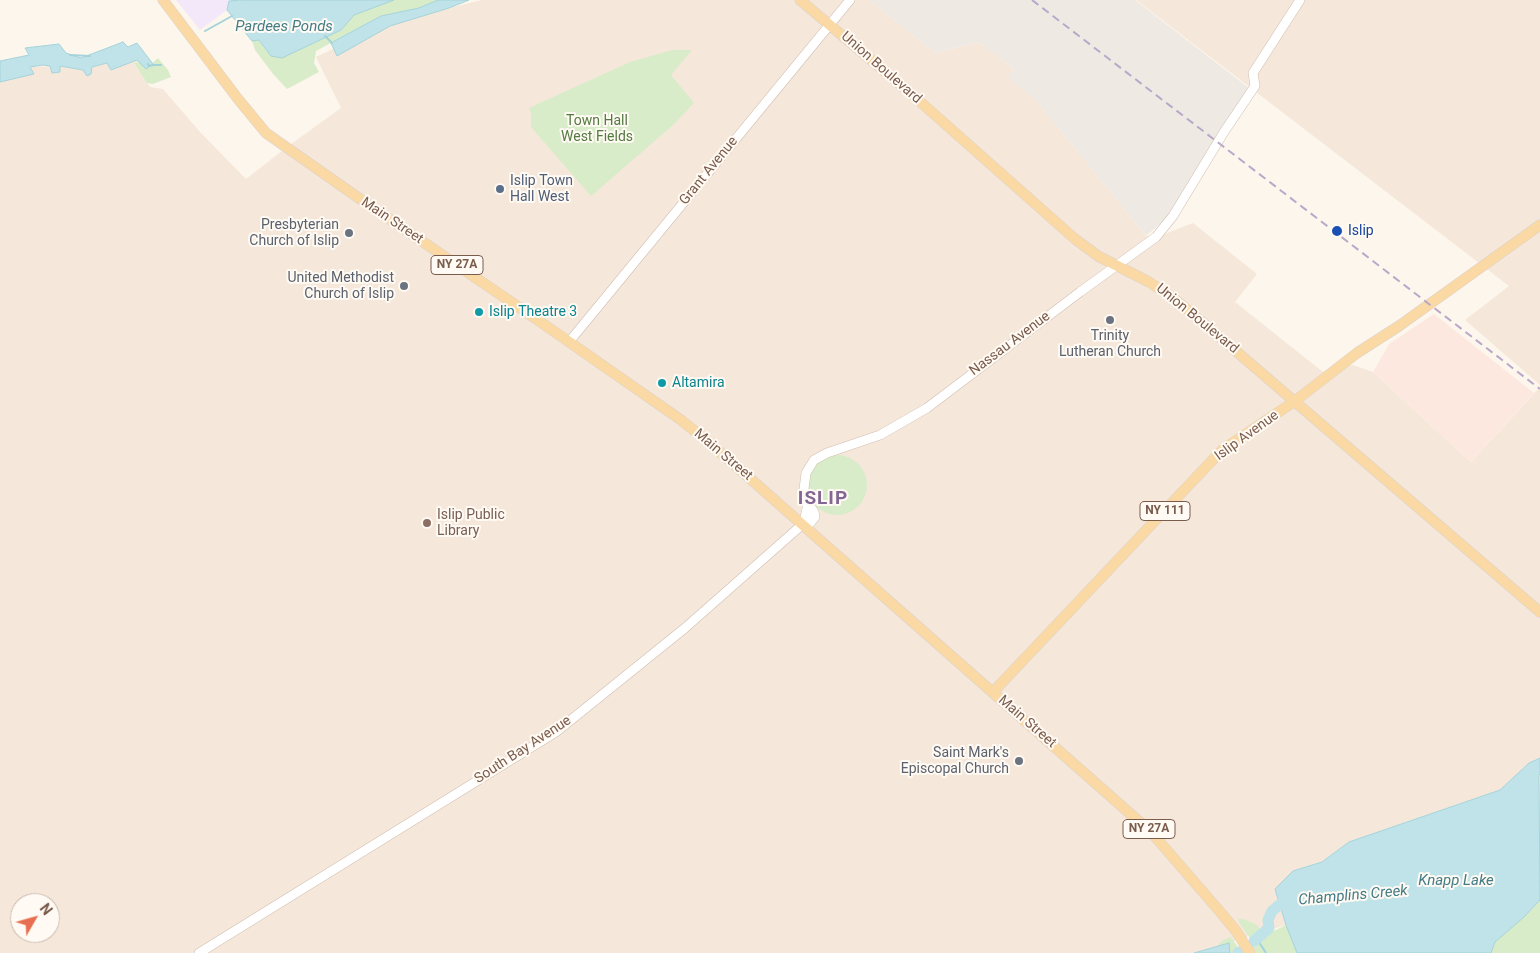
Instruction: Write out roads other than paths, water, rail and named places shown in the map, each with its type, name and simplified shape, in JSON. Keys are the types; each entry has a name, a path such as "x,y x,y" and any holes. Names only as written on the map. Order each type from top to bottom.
{"main road":[{"name":"Main Street","path":"163,0 238,99 266,132 681,420 719,451 803,523 1151,832 1227,920 1250,953"},
{"name":"Union Boulevard","path":"800,0 908,91 1075,239 1098,256 1149,282 1172,297 1540,612"},
{"name":"Islip Avenue","path":"993,692 1218,454 1540,225"}],"street":[{"name":"Grant Avenue","path":"569,342 850,0"},
{"name":"Nassau Avenue","path":"803,523 808,503 804,489 806,473 809,466 820,456 880,435 927,408 1156,237 1173,216 1224,132 1255,86 1253,73 1300,0"},
{"name":"South Bay Avenue","path":"199,953 556,732 684,628 803,523"}],"water":[{"name":"Pardees Ponds","path":"394,0 354,15 341,30 282,58 271,56 259,40 252,41 227,10 229,1"},
{"name":"Pardees Ponds","path":"438,0 469,0 390,26 337,56 331,43 381,16 419,8"},
{"path":"123,42 128,47 137,43 153,64 146,69 137,60 111,70 107,63 92,67 91,74 87,76 83,70 60,66 60,72 52,73 50,66 43,65 30,67 34,74 0,82 0,61 29,55 25,48 59,44 66,53 81,58"},
{"name":"Knapp Lake","path":"1540,758 1540,900 1524,917 1495,942 1491,953 1297,953 1275,889 1293,871 1322,862 1349,842 1500,790 1529,763"},
{"path":"1229,943 1230,953 1194,953"}],"waterway":[{"path":"205,31 232,16"},
{"path":"325,36 332,43"},
{"path":"70,55 90,56"},
{"path":"148,64 149,66 161,65"},
{"name":"Champlins Creek","path":"1254,941 1269,928 1268,920 1272,911 1283,902 1294,901"},
{"path":"1257,939 1266,953"}],"railway":[{"path":"1032,0 1540,389"}],"place":[{"name":"Islip Town Hall West","path":"500,189"},
{"name":"Islip","path":"1337,231"},
{"name":"Presbyterian Church of Islip","path":"349,233"},
{"name":"United Methodist Church of Islip","path":"404,286"},
{"name":"Islip Theatre 3","path":"479,312"},
{"name":"Trinity Lutheran Church","path":"1110,320"},
{"name":"Altamira","path":"662,383"},
{"name":"Islip Public Library","path":"427,523"},
{"name":"Saint Mark's Episcopal Church","path":"1019,761"}],"district":[{"name":"ISLIP","path":"823,499"}],"park label":[{"name":"Town Hall West Fields","path":"597,130"}]}
